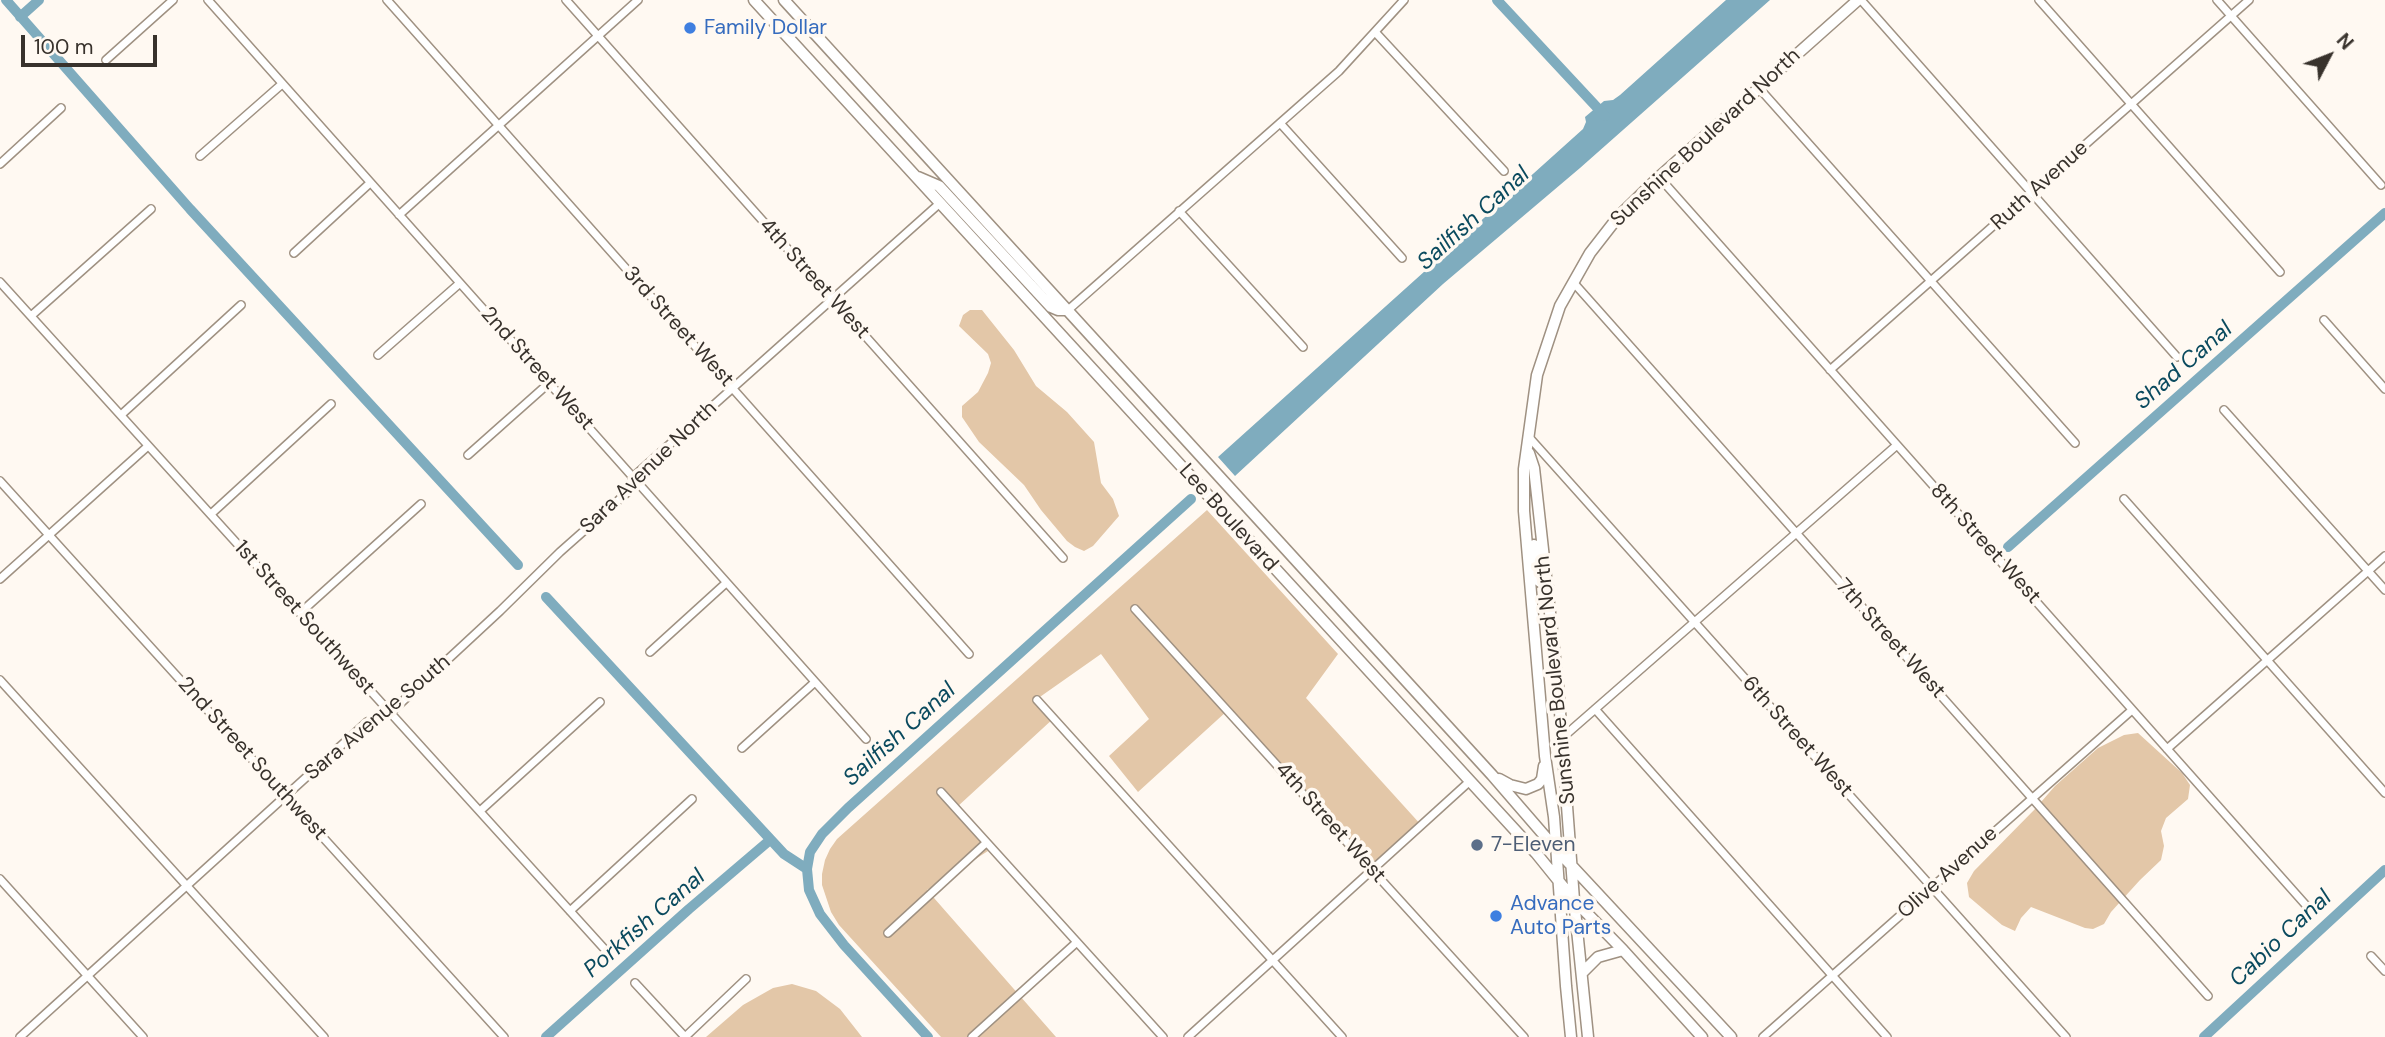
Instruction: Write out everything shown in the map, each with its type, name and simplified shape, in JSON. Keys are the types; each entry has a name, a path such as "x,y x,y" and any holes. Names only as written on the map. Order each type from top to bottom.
{"main road":[{"name":"Lee Boulevard","path":"754,0 1702,1037"},
{"name":"Lee Boulevard","path":"784,0 1492,775 1556,849 1731,1037"},
{"name":"Sunshine Boulevard North","path":"1572,1037 1524,511 1524,469 1532,398 1543,352 1560,306 1573,282 1604,235 1632,202 1859,0"},
{"path":"915,176 939,186 1051,307 1068,310"},
{"name":"Sunshine Boulevard North","path":"1528,450 1534,468 1548,587 1588,1037"},
{"path":"1524,511 1531,524 1539,580 1548,587 1532,603"},
{"path":"1492,775 1510,785 1526,789 1538,784 1542,779 1545,756"},
{"path":"1581,973 1598,957 1623,950"}],"street":[{"path":"106,60 173,0"},
{"name":"2nd Street West","path":"208,0 866,739"},
{"name":"3rd Street West","path":"387,0 969,654"},
{"name":"4th Street West","path":"566,0 1063,558"},
{"path":"399,215 638,0"},
{"path":"1068,310 1339,71 1404,0"},
{"path":"1859,0 2177,357"},
{"path":"2039,0 2280,272"},
{"path":"2217,0 2381,185"},
{"name":"Ruth Avenue","path":"1830,370 2249,0"},
{"path":"1376,33 1504,172"},
{"path":"200,156 282,84"},
{"path":"1759,88 2075,443"},
{"path":"0,164 61,108"},
{"path":"1280,123 1402,258"},
{"name":"8th Street West","path":"1659,177 2312,912"},
{"path":"294,253 370,183"},
{"name":"Sara Avenue North","path":"547,565 629,490 633,477 940,204"},
{"path":"31,316 151,209"},
{"path":"1178,211 1303,347"},
{"name":"1st Street Southwest","path":"0,282 609,954"},
{"name":"7th Street West","path":"1573,282 2208,996"},
{"path":"378,355 460,283"},
{"path":"121,415 241,305"},
{"path":"2324,320 2385,389"},
{"path":"468,455 549,383"},
{"path":"211,514 331,404"},
{"path":"2224,410 2385,590"},
{"name":"6th Street West","path":"1528,436 2066,1037"},
{"path":"0,579 148,446"},
{"path":"1562,738 1897,446"},
{"name":"2nd Street Southwest","path":"0,481 504,1037"},
{"path":"2124,499 2385,793"},
{"path":"300,614 421,504"},
{"path":"2167,749 2385,556"},
{"name":"Sara Avenue South","path":"20,1037 368,722 390,713 547,565"},
{"path":"650,652 726,583"},
{"name":"4th Street West","path":"1135,609 1524,1037"},
{"path":"0,680 324,1037"},
{"path":"743,748 815,682"},
{"path":"1037,700 1342,1037"},
{"path":"480,811 600,702"},
{"path":"1595,709 1887,1037"},
{"name":"Olive Avenue","path":"1763,1037 2132,710"},
{"path":"1188,1037 1470,781"},
{"path":"941,792 1163,1037"},
{"path":"570,911 692,799"},
{"path":"888,933 986,843"},
{"path":"0,879 143,1037"},
{"path":"972,1037 1077,942"},
{"path":"2371,956 2385,971"},
{"path":"635,983 685,1037 746,979"}],"shaded area":[{"path":"970,310 982,310 1014,350 1036,386 1067,412 1094,442 1101,483 1113,499 1119,516 1093,546 1084,551 1067,541 1024,485 979,442 962,417 962,406 978,392 991,363 988,354 959,326 963,315"},
{"path":"1207,510 1338,654 1306,698 1422,826 1373,869 1227,711 1138,792 1109,756 1149,719 1101,654 1037,699 1054,718 957,807 988,851 927,890 1056,1037 941,1037 839,925 831,912 822,885 825,860 830,849 837,839"},
{"path":"2138,733 2182,773 2190,785 2188,799 2166,818 2161,831 2164,846 2161,860 2111,912 2104,924 2093,929 2085,928 2031,907 2021,918 2015,931 2002,925 1969,897 1967,883 1974,871 2055,786 2098,748 2124,735"},
{"path":"792,984 816,991 840,1009 862,1037 706,1037 743,1005 773,988"}],"water":[{"path":"1726,0 1770,0 1580,168 1443,284 1235,476 1218,457 1583,129 1585,117 1604,101 1613,100 1620,95"}],"waterway":[{"path":"6,0 190,209 518,565"},
{"path":"20,17 39,0"},
{"path":"1497,0 1605,116"},
{"name":"Shad Canal","path":"2008,547 2385,213"},
{"name":"Sailfish Canal","path":"928,1037 844,945 820,914 809,890 807,869 810,852 822,834 848,808 1191,499"},
{"path":"546,597 784,854 807,869"},
{"name":"Porkfish Canal","path":"546,1037 770,840"},
{"name":"Cabio Canal","path":"2204,1037 2385,870"}],"place":[{"name":"Family Dollar","path":"690,28"},
{"name":"7-Eleven","path":"1477,845"},
{"name":"Advance Auto Parts","path":"1496,916"}]}
